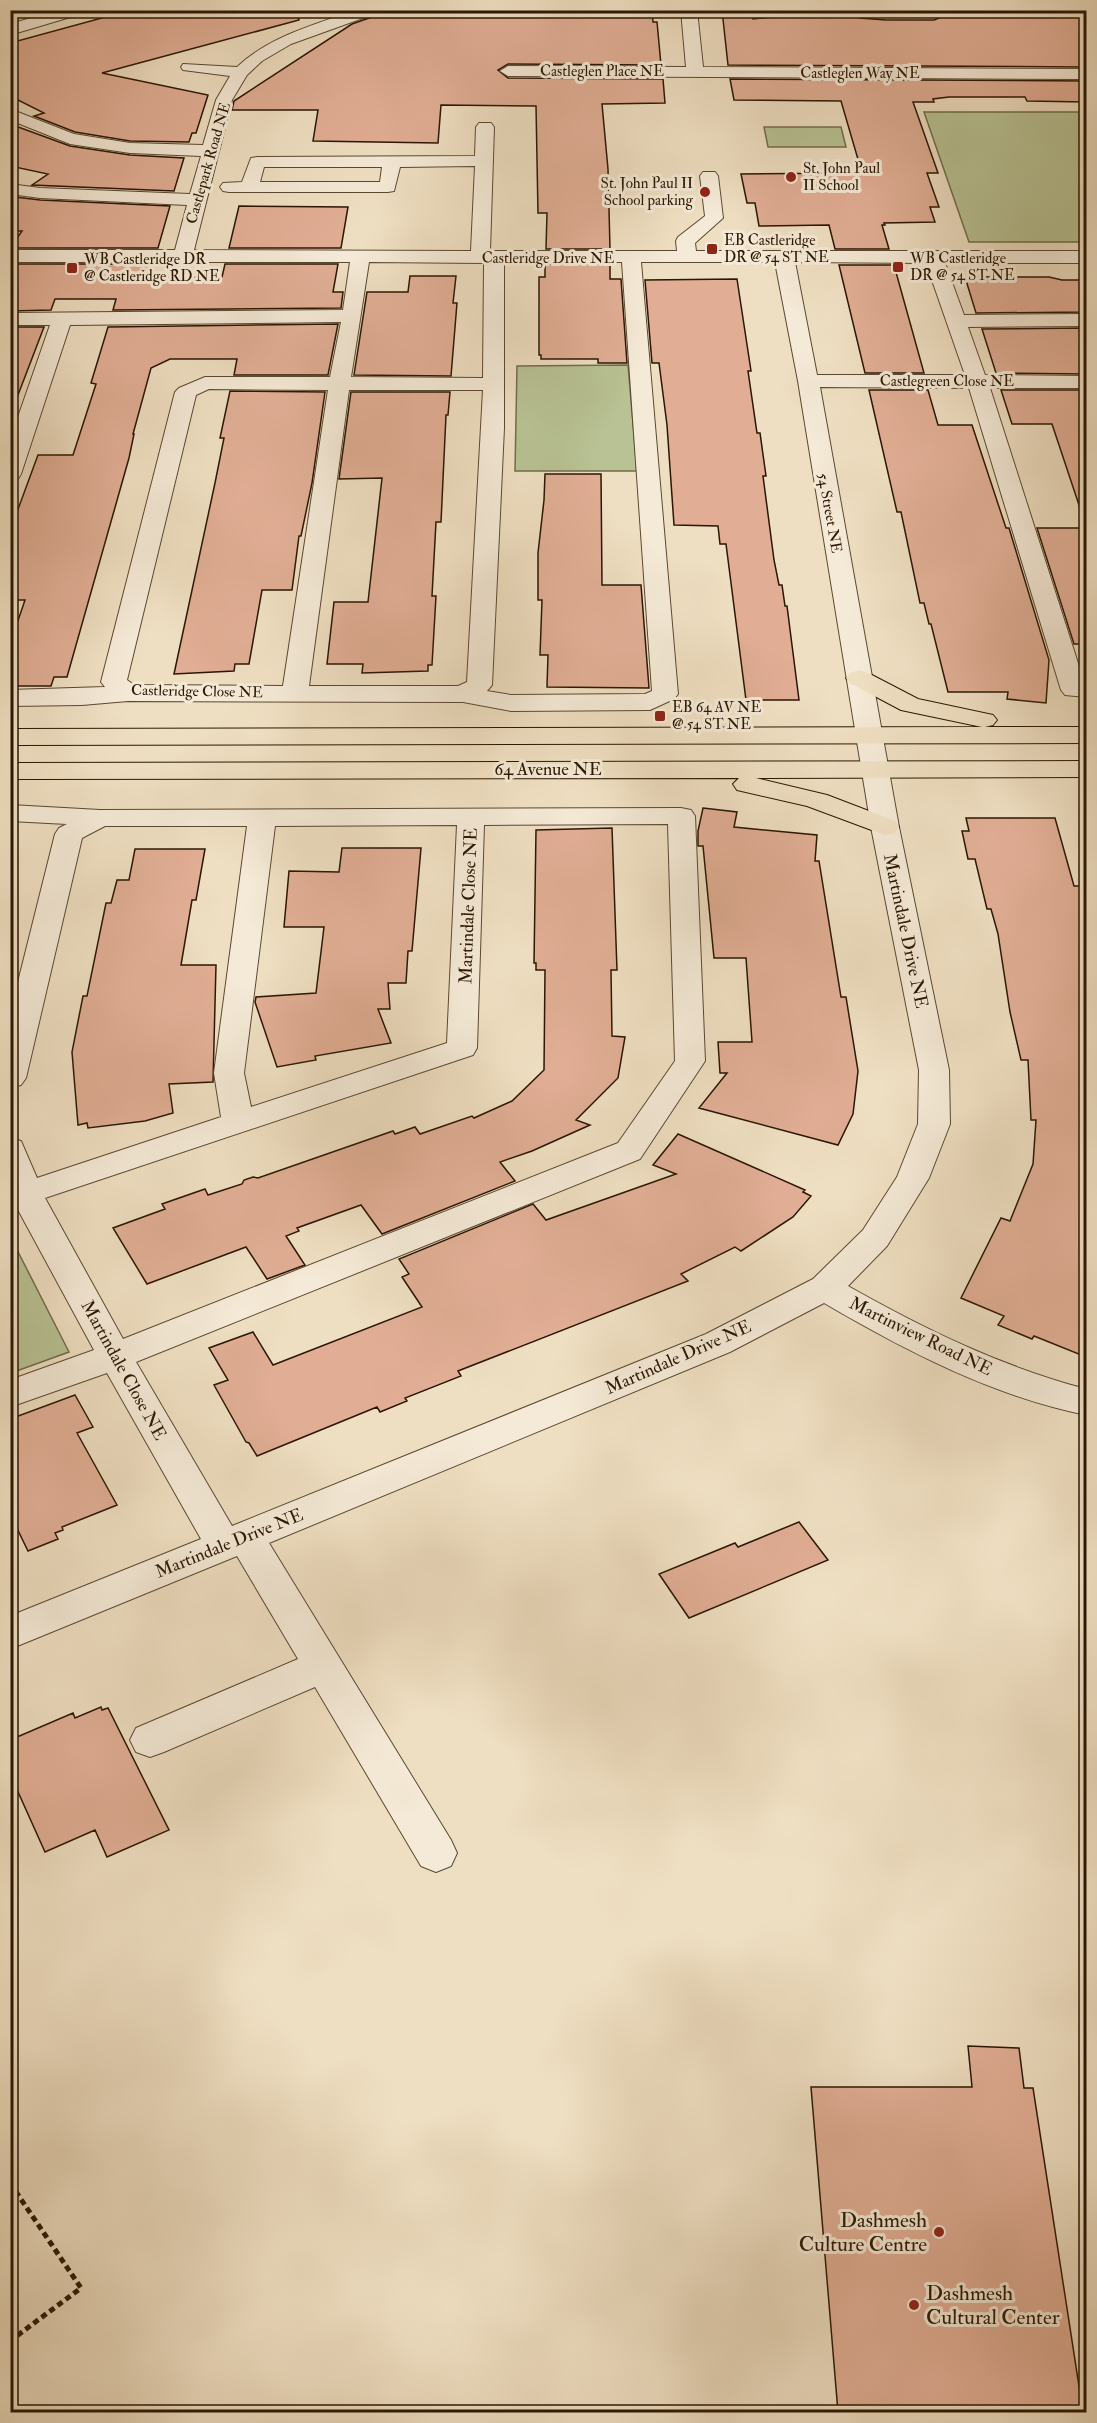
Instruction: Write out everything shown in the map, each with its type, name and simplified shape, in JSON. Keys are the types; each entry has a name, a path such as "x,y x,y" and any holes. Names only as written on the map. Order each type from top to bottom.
{"main road":[{"path":"858,678 910,705 989,721 1086,735"},
{"name":"64 Avenue NE","path":"10,736 1086,735"},
{"path":"646,769 771,788 838,806 885,827"},
{"name":"64 Avenue NE","path":"10,771 1086,770"}],"street":[{"path":"10,30 80,10"},
{"name":"Castlepark Road NE","path":"183,257 224,100 241,72 256,58 285,41 372,10"},
{"path":"689,10 695,72"},
{"path":"189,67 241,72"},
{"name":"Castleglen Place NE","path":"508,71 695,72"},
{"name":"Castleglen Way NE","path":"695,72 1086,74"},
{"path":"11,114 70,139 130,148 211,151"},
{"path":"464,694 479,685 494,428 484,161 485,127"},
{"path":"10,189 40,193 198,194 249,187 388,187 392,161"},
{"path":"249,187 257,162 484,161"},
{"path":"687,258 685,241 714,218 709,176"},
{"name":"Castleridge Drive NE","path":"10,256 1086,257"},
{"name":"54 Street NE","path":"784,257 808,381 875,770"},
{"path":"934,257 977,381 1074,690 1086,690"},
{"path":"296,693 360,258"},
{"name":"Castleridge Close NE","path":"493,384 205,383 186,392 114,682 128,693 464,694 522,703 650,702 665,693 631,258"},
{"path":"10,319 352,316"},
{"path":"10,474 62,319"},
{"path":"956,321 1086,320"},
{"name":"Castlegreen Close NE","path":"808,381 1086,381"},
{"path":"10,698 82,697 128,693"},
{"name":"Martindale Drive NE","path":"10,1633 718,1343 825,1288 875,1238 913,1178 934,1124 934,1070 875,770"},
{"path":"10,813 100,818"},
{"path":"10,1394 115,1356 629,1151 690,1061 681,816 471,817"},
{"path":"238,1123 229,1073 262,817"},
{"name":"Martindale Close NE","path":"10,1078 69,834 100,818 471,817 462,1048 26,1193"},
{"name":"Martindale Close NE","path":"10,1149 26,1193 115,1356 234,1540 323,1666 436,1853"},
{"name":"Martinview Road NE","path":"825,1288 870,1314 955,1357 1014,1380 1082,1396"},
{"path":"150,1740 323,1666"}],"path":[{"path":"10,2184 81,2288 10,2341"}],"green space":[{"path":"924,112 1086,112 1086,242 969,242"},
{"path":"764,127 841,127 846,147 768,147"},
{"path":"628,365 637,471 515,471 517,366"},
{"path":"10,1236 69,1352 11,1373 10,1373"}],"building":[{"path":"131,10 297,10 299,20 102,73 208,95 196,133 192,133 189,142 130,141 75,132 34,116 44,113 10,96 10,43"},
{"path":"381,10 652,10 653,22 657,22 661,65 508,64 498,70 508,78 663,79 665,103 602,104 608,169 610,249 546,249 547,213 538,213 536,106 441,105 438,143 313,141 318,110 232,110 234,101 352,24 378,15"},
{"path":"722,10 752,10 753,19 837,10 850,10 859,18 886,20 934,20 957,11 968,13 983,10 1005,16 1080,16 1086,29 1086,67 728,65"},
{"path":"730,79 1086,81 1086,102 1027,101 1025,97 949,97 933,99 934,102 913,102 938,173 927,173 939,207 930,207 935,222 884,223 885,225 882,225 889,249 835,249 829,225 759,226 755,203 747,203 741,174 862,173 841,101 734,100"},
{"path":"10,124 70,146 130,155 184,158 174,191 32,185 48,174 10,166"},
{"path":"15,197 170,206 158,248 10,248 22,231 10,231 10,201"},
{"path":"239,206 348,207 341,248 229,248"},
{"path":"10,264 153,264 149,278 222,277 225,264 338,264 333,292 343,292 341,308 113,310 116,299 55,299 51,310 10,311"},
{"path":"545,264 610,264 610,279 621,279 627,363 598,363 598,359 541,359 539,355 539,277 545,277"},
{"path":"839,265 894,265 924,373 865,373"},
{"path":"410,276 456,276 453,303 457,303 451,376 354,375 367,292 408,292"},
{"path":"965,277 1049,277 1062,280 1086,280 1086,312 976,313"},
{"path":"737,279 751,371 748,371 757,433 760,433 766,476 763,476 774,560 779,585 782,585 785,606 787,606 799,700 746,700 726,544 720,544 718,526 674,525 667,425 659,363 652,363 645,280"},
{"path":"338,324 328,375 234,375 237,359 170,359 151,368 133,434 129,458 67,677 54,677 51,686 10,686 10,644 25,600 10,600 10,531 38,455 73,455 96,384 91,383 108,327"},
{"path":"10,327 44,327 13,408 10,407"},
{"path":"1086,328 1086,374 996,373 982,329"},
{"path":"869,390 928,390 938,425 972,425 1006,528 1009,528 1049,660 1046,703 1007,699 1008,692 948,692 931,624 929,624 924,603 920,603 901,512 897,512"},
{"path":"1001,390 1086,390 1086,510 1081,511 1052,424 1012,424"},
{"path":"230,391 325,392 312,483 301,536 299,536 292,590 262,590 249,664 235,664 234,671 174,674 224,438 220,438"},
{"path":"351,392 450,392 448,415 446,415 441,522 436,522 432,596 436,596 432,665 428,665 428,671 362,673 363,664 327,664 334,602 368,602 382,478 339,479"},
{"path":"545,474 601,474 602,585 641,585 649,688 547,687 548,655 540,655 542,600 538,600 538,553"},
{"path":"1037,528 1086,528 1086,644 1074,644"},
{"path":"703,808 737,812 734,827 817,835 815,861 819,861 841,997 846,997 858,1071 853,1114 838,1145 699,1108 727,1073 720,1073 718,1042 752,1042 746,958 714,958 703,846 698,846 698,831"},
{"path":"966,818 1055,818 1074,886 1086,886 1086,1357 1034,1336 1032,1339 998,1325 1004,1316 961,1298 1001,1218 1010,1221 1033,1164 1036,1120 1031,1120 1028,1060 1021,1060 1010,1012 998,934 991,909 987,909 975,859 968,859 962,831 969,831"},
{"path":"612,828 617,970 611,970 612,1036 625,1037 618,1078 576,1120 590,1125 532,1151 500,1162 515,1181 382,1234 361,1205 297,1228 299,1231 286,1236 305,1265 267,1279 246,1247 147,1284 113,1228 165,1209 162,1204 205,1189 208,1195 242,1184 244,1180 258,1178 393,1131 395,1134 415,1127 420,1134 472,1116 474,1118 512,1101 544,1070 545,970 536,970 536,963 534,963 536,830"},
{"path":"342,848 421,848 412,951 408,951 406,983 388,983 390,1009 378,1009 391,1043 315,1056 316,1060 277,1067 255,1002 256,997 316,993 324,927 284,927 289,871 339,872"},
{"path":"135,849 205,849 196,900 192,900 181,965 216,965 213,1082 169,1084 173,1113 145,1121 88,1128 87,1123 78,1125 72,1052 83,996 87,996 106,903 111,903 117,880 129,880"},
{"path":"678,1134 805,1190 803,1192 811,1196 793,1217 741,1251 735,1247 681,1274 688,1281 458,1371 461,1376 405,1398 407,1401 380,1412 377,1407 257,1456 246,1442 214,1385 228,1380 209,1348 253,1332 273,1365 422,1307 402,1277 409,1274 399,1259 533,1204 546,1220 676,1174 653,1165"},
{"path":"75,1395 93,1427 77,1433 117,1505 62,1527 63,1530 55,1533 58,1539 28,1551 10,1514 10,1419"},
{"path":"799,1522 828,1560 689,1618 659,1574 735,1543 738,1547"},
{"path":"101,1707 102,1710 108,1708 169,1830 107,1857 95,1830 45,1852 10,1774 10,1740 73,1713 75,1718"},
{"name":"Dashmesh Culture Centre","path":"968,2046 1019,2048 1024,2088 1033,2088 1083,2412 838,2412 811,2087 972,2087"}],"place":[{"name":"St. John Paul II School","path":"791,177"},
{"name":"St. John Paul II School parking","path":"705,192"},
{"name":"EB Castleridge DR @ 54 ST NE","path":"712,249"},
{"name":"WB Castleridge DR @ 54 ST NE","path":"898,267"},
{"name":"WB Castleridge DR @ Castleridge RD NE","path":"72,268"},
{"name":"EB 64 AV NE @ 54 ST NE","path":"660,716"},
{"name":"Dashmesh Culture Centre","path":"939,2232"},
{"name":"Dashmesh Cultural Center","path":"914,2305"}]}
